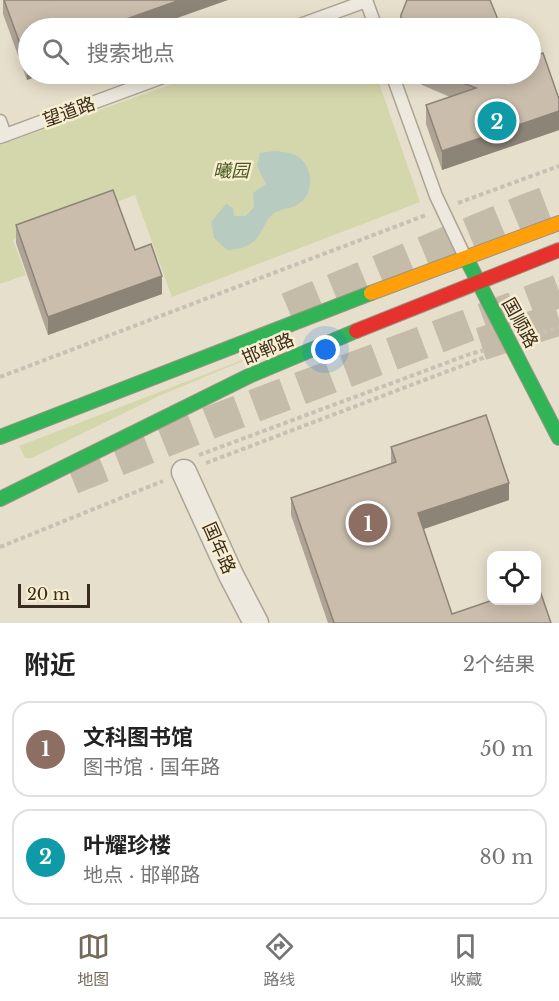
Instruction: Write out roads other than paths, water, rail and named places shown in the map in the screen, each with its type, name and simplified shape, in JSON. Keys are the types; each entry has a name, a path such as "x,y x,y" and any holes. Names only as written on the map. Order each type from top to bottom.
{"main road":[{"name":"邯郸路","path":"2,432 559,223"},
{"name":"邯郸路","path":"0,499 249,376 559,250"},
{"name":"国顺路","path":"466,258 476,282 512,344 559,438"}],"street":[{"name":"国年路","path":"184,472 231,575 256,623"}],"lane":[{"path":"318,18 366,0 372,18"},
{"name":"望道路","path":"2,136 144,84"},
{"path":"396,84 442,209 466,258"},
{"path":"0,121 2,136"}],"tunnel":[{"path":"288,309 559,198"},
{"path":"72,478 214,421 559,291"},
{"path":"481,344 559,319"}],"place":[{"name":"叶耀珍楼","path":"497,121"},
{"name":"文科图书馆","path":"368,523"}],"park label":[{"name":"曦园","path":"231,171"}]}
